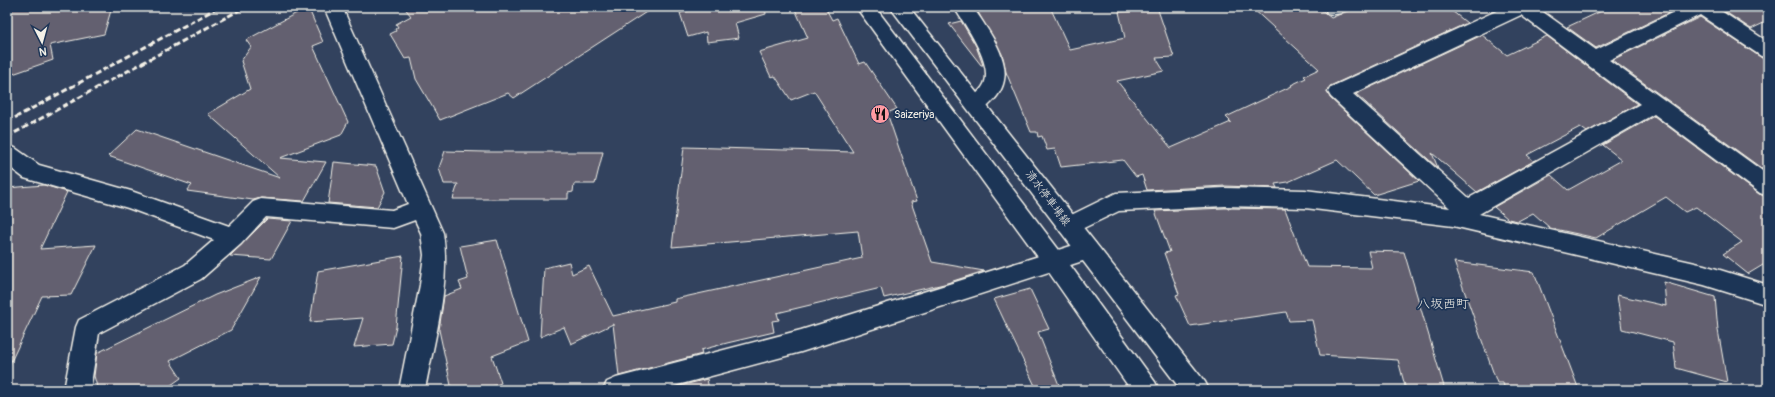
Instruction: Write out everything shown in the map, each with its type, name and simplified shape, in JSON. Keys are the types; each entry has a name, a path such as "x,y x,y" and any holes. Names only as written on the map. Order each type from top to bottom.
{"street":[{"path":"333,7 432,233 435,255 432,285 412,390"},
{"path":"865,7 1054,260 1146,390"},
{"name":"清水停車場線","path":"899,7 1196,390"},
{"path":"963,7 981,36 994,63 996,77 992,89 976,105"},
{"path":"1460,214 1338,92 1522,7 1768,187"},
{"path":"1595,60 1701,7 1765,46"},
{"path":"1460,214 1656,104"},
{"path":"7,154 32,172 132,200 232,237"},
{"path":"1069,226 1116,202 1225,197 1305,199 1460,214 1764,289"},
{"path":"77,390 88,327 193,272 232,237 261,208 393,219 422,208"},
{"path":"616,390 801,340 1087,250"}],"building":[{"path":"7,7 112,7 104,34 50,45 53,60 7,76"},
{"path":"308,7 323,42 313,46 348,122 341,135 280,158 326,162 304,201 261,198 253,200 187,191 192,185 108,156 137,129 280,178 208,114 250,89 241,61 251,47 246,40"},
{"path":"404,7 654,7 514,98 508,93 440,120 416,79 411,58 405,59 390,34 396,31 395,29 398,27 396,24 411,16"},
{"path":"703,7 765,7 766,14 735,23 739,38 707,42 706,32 688,37 680,13"},
{"path":"794,7 825,7 832,20 837,18 859,64 865,62 897,109 887,113 917,201 911,202 932,262 984,271 944,284 884,298 881,288 777,313 779,320 772,321 774,332 701,350 702,354 619,376 613,324 571,344 564,327 540,337 544,268 569,262 572,274 589,266 613,316 675,302 675,299 862,258 858,231 672,247 684,147 853,152 814,91 791,100 775,76 771,77 759,52 808,38"},
{"path":"975,7 1050,7 1070,50 1125,38 1119,12 1158,10 1174,57 1156,58 1164,71 1117,81 1171,148 1231,122 1226,117 1292,86 1291,85 1306,78 1304,76 1319,69 1251,7 1318,7 1331,18 1357,7 1447,7 1467,23 1330,86 1327,91 1330,98 1419,181 1374,195 1337,160 1288,182 1275,184 1277,188 1225,186 1147,190 1142,175 1136,177 1123,160 1061,167 1055,149 1047,150 1042,136 1038,137 1037,132 1031,132 1006,72 1002,54"},
{"path":"1610,7 1681,7 1596,48 1567,27"},
{"path":"1718,7 1768,7 1768,21 1751,29"},
{"path":"1700,17 1768,62 1768,173 1612,60"},
{"path":"961,21 976,46 983,65 981,65 949,24"},
{"path":"1482,35 1507,55 1547,36 1637,104 1587,132 1580,127 1527,155 1534,161 1477,192 1432,153 1438,168 1356,94"},
{"path":"1654,116 1759,194 1768,197 1768,262 1748,274 1723,254 1742,242 1696,207 1685,212 1666,197 1596,238 1550,228 1533,213 1518,221 1508,219 1494,207 1551,175 1568,190 1622,160 1603,145"},
{"path":"445,151 603,152 595,184 574,184 573,192 568,193 568,199 453,199 458,184 444,184 439,168"},
{"path":"334,162 376,166 385,192 377,207 328,203"},
{"path":"44,185 67,192 40,249 96,245 71,295 42,296 7,370 7,188"},
{"path":"1225,208 1285,209 1307,267 1372,268 1368,251 1404,252 1445,390 1406,390 1398,360 1320,355 1312,320 1289,321 1286,312 1190,326 1176,295 1179,294 1164,253 1170,252 1155,211"},
{"path":"267,219 292,221 271,259 230,256"},
{"path":"497,240 528,342 492,356 501,383 484,390 452,390 439,330 444,296 462,289 459,282 468,279 460,246"},
{"path":"403,256 396,327 392,344 354,347 363,318 310,322 318,271"},
{"path":"1454,262 1534,272 1579,390 1505,390 1503,383 1497,383"},
{"path":"261,277 231,330 170,361 181,378 164,390 98,390 94,376 97,353 215,295"},
{"path":"1664,282 1715,297 1718,330 1727,382 1676,368 1673,342 1622,329 1617,295 1666,306"},
{"path":"1030,289 1049,329 1038,332 1061,390 1037,390 994,299"},
{"path":"707,379 709,390 665,390"}],"railway":[{"path":"7,122 219,7"},
{"path":"7,137 245,7"}],"place":[{"name":"Saizeriya","path":"880,114"}],"district":[{"name":"八坂西町","path":"1443,304"}]}
